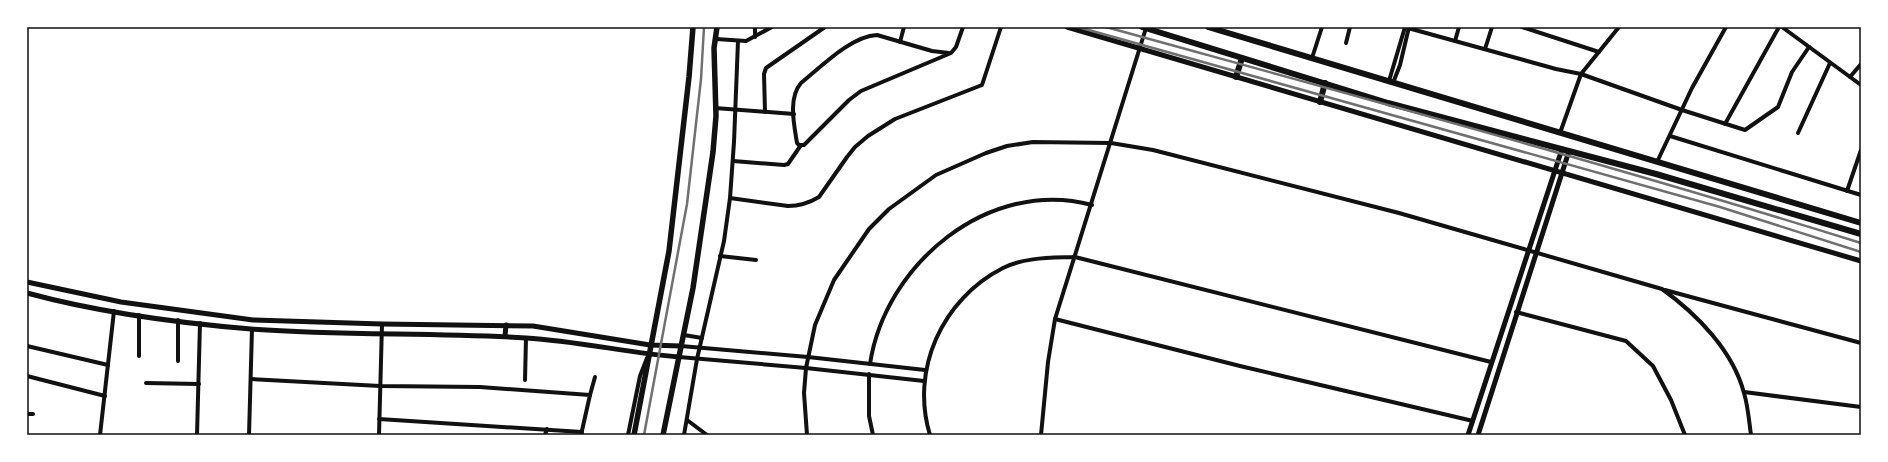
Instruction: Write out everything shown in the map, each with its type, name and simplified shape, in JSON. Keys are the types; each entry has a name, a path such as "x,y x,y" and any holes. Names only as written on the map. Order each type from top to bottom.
{"main road":[{"path":"634,435 669,251 689,77 693,27"},
{"path":"663,435 693,288 713,152 717,27"},
{"path":"1208,27 1223,29 1312,58 1861,223"},
{"path":"1144,28 1388,103 1562,149 1861,234"},
{"path":"1236,77 1242,58"},
{"path":"1320,102 1325,84"}],"street":[{"path":"755,27 755,37"},
{"path":"716,39 746,41 772,27"},
{"path":"765,112 764,74 766,68 825,27"},
{"path":"900,42 904,27"},
{"path":"733,161 784,165 788,164 801,145 804,144 849,100 861,91 949,53 956,47 963,27"},
{"path":"730,198 788,206 812,202 819,197 856,147 874,132 895,119 982,85 1001,27"},
{"path":"1067,27 1861,260"},
{"path":"1312,58 1322,27"},
{"path":"1346,43 1350,27"},
{"path":"1391,82 1407,27 1556,69 1581,74 1682,110 1745,130 1778,107 1792,72 1809,47"},
{"path":"1455,41 1459,27"},
{"path":"1485,49 1492,27"},
{"path":"1522,27 1529,28 1599,52"},
{"path":"1560,132 1581,74 1619,27"},
{"path":"1657,162 1682,110 1726,27"},
{"path":"1725,124 1780,27 1861,85"},
{"path":"1041,435 1048,362 1055,319 1140,49 1144,28"},
{"path":"801,145 797,143 794,114 794,95 799,85 855,41 869,36 877,36 932,51 949,53"},
{"path":"684,435 697,359 720,256 730,198 738,41"},
{"path":"1798,133 1830,63"},
{"path":"1850,78 1861,64"},
{"path":"715,108 794,114"},
{"path":"1670,136 1861,195"},
{"path":"807,435 804,393 806,368 815,325 834,280 869,230 889,209 936,175 1007,146 1033,142 1111,143 1153,150 1343,198 1662,289 1861,343"},
{"path":"1468,435 1562,149"},
{"path":"1847,191 1861,150"},
{"path":"1478,435 1516,312 1569,151"},
{"path":"870,364 879,326 892,299 931,250 955,232 983,214 1009,204 1046,200 1072,200 1092,205"},
{"path":"720,256 756,260"},
{"path":"930,435 926,409 924,381 925,370 934,344 945,322 969,294 985,279 1004,268 1023,261 1043,258 1075,257 1491,362"},
{"path":"27,282 121,302 253,320 547,327 650,345 700,347 925,370"},
{"path":"1662,289 1687,309 1732,362 1744,392 1751,435"},
{"path":"27,293 139,315 252,329 382,334 505,336 556,340 649,354 869,374 924,381"},
{"path":"100,435 114,311"},
{"path":"192,312 192,322"},
{"path":"1516,312 1626,341 1653,366 1685,435"},
{"path":"139,315 139,356"},
{"path":"1055,319 1240,366 1473,421"},
{"path":"178,320 178,361"},
{"path":"249,435 253,320"},
{"path":"197,435 200,323"},
{"path":"379,435 382,324"},
{"path":"505,336 506,325"},
{"path":"684,335 702,338"},
{"path":"525,380 526,338"},
{"path":"27,346 108,365"},
{"path":"628,435 640,376 649,354"},
{"path":"869,374 869,416 873,435"},
{"path":"27,376 104,396"},
{"path":"379,419 547,429 581,433 595,377"},
{"path":"251,379 380,386 480,387 590,395"},
{"path":"146,382 199,384"},
{"path":"1744,392 1861,407"},
{"path":"27,414 33,414"},
{"path":"687,420 707,435"},
{"path":"545,435 547,429"}],"railway":[{"path":"644,435 687,204 701,79 704,27"},
{"path":"1078,27 1720,207 1861,252"},
{"path":"1106,27 1579,159 1861,243"}]}
